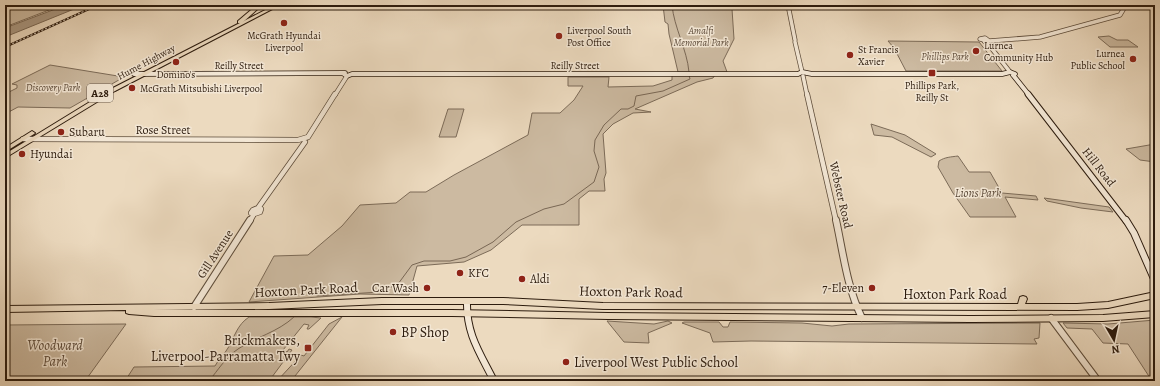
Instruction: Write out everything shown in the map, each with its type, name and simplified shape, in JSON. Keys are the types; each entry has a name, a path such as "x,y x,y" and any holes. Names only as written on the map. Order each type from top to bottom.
{"highway":[{"path":"240,22 260,5"}],"main road":[{"name":"Hume Highway","path":"5,150 134,74 272,5"},
{"name":"Hume Highway","path":"5,156 30,139 141,74 278,5"},
{"name":"Reilly Street","path":"134,74 1010,74"},
{"name":"Hill Road","path":"1010,74 1124,217 1134,233 1155,281"},
{"name":"Hoxton Park Road","path":"5,309 105,308 154,313 367,301 503,301 603,306 1093,307 1155,295"},
{"path":"1021,307 1023,299"},
{"path":"468,301 466,313 468,330 472,341 494,381"},
{"name":"Hoxton Park Road","path":"191,311 862,318 1122,318 1155,314"}],"street":[{"name":"Webster Road","path":"788,5 802,74 856,306 862,318"},
{"path":"988,41 1045,36 1120,15 1123,12 1118,5"},
{"name":"Hill Road","path":"983,41 988,41 1010,74"},
{"path":"305,140 345,75"},
{"name":"Rose Street","path":"23,139 305,140"},
{"name":"Gill Avenue","path":"191,311 254,214 261,211 261,209 258,208 305,140"},
{"path":"1051,318 1098,381"}],"green space":[{"path":"14,5 62,5 5,27 5,8"},
{"name":"Amalfi Memorial Park","path":"663,5 733,5 734,39 723,61 727,72 678,72 668,24 665,22"},
{"path":"1109,36 1117,40 1128,40 1138,47 1110,47 1098,37"},
{"name":"Phillips Park","path":"888,41 979,42 1002,71 906,71 894,48"},
{"name":"Discovery Park","path":"50,65 124,77 70,108 18,107 5,114 5,94 17,88 17,85 12,84"},
{"path":"672,75 715,75 713,78 697,82 635,109 651,112 633,113 613,124 603,134 606,173 604,179 605,191 589,191 579,199 579,225 522,225 491,250 464,262 417,266 409,295 360,294 249,302 274,256 308,255 342,226 360,205 396,203 410,192 426,192 528,135 532,113 560,113 574,100 583,86 568,86 568,77 609,77 608,87 653,86 672,80"},
{"path":"448,109 464,109 456,137 439,137"},
{"path":"871,124 905,135 936,154 931,157 892,137 874,135"},
{"path":"1155,144 1155,162 1140,160 1126,149"},
{"name":"Lions Park","path":"958,156 969,172 990,172 1002,193 1036,196 1038,200 1005,197 1016,217 970,217 953,193 938,167 939,161 948,157"},
{"path":"1044,198 1109,207 1113,212 1081,208 1047,201"},
{"path":"249,317 321,318 309,329 307,329 309,325 304,324 283,350 287,352 289,349 292,350 269,381 125,381 134,367 215,366 225,353 239,327"},
{"path":"342,317 291,381 277,381 301,355 304,356 329,324"},
{"path":"1155,320 1155,381 1152,381 1128,344 1103,343 1092,329 1067,328 1063,323 1108,324"},
{"path":"607,321 654,324 668,321 672,323 648,333 649,343 624,342"},
{"path":"719,322 723,327 728,327 730,322 802,323 832,326 849,324 1040,323 1039,338 1034,339 1037,344 751,341 713,342 710,333 682,323"},
{"name":"Woodward Park","path":"126,324 85,381 5,381 5,325"}],"shaded area":[{"path":"66,5 84,5 5,37 5,28"}],"waterway":[{"path":"672,5 675,22 686,55 689,72"},
{"path":"317,296 380,292 398,284 412,265 424,261 450,261 466,257 493,242 516,222 544,209 564,204 594,182 599,167 594,151 595,140 604,125 621,109 628,109 634,106 636,96 663,91 690,79 689,75"},
{"path":"209,381 222,364 234,352 281,327 294,317"}],"railway":[{"path":"5,47 98,5"}],"place":[{"name":"McGrath Hyundai Liverpool","path":"284,23"},
{"name":"Liverpool South Post Office","path":"559,36"},
{"name":"Lurnea Community Hub","path":"976,51"},
{"name":"St Francis Xavier","path":"850,55"},
{"name":"Lurnea Public School","path":"1133,59"},
{"name":"Domino's","path":"176,62"},
{"name":"Phillips Park, Reilly St","path":"932,73"},
{"name":"McGrath Mitsubishi Liverpool","path":"132,88"},
{"name":"Subaru","path":"61,132"},
{"name":"Hyundai","path":"22,154"},
{"name":"KFC","path":"460,273"},
{"name":"Aldi","path":"522,279"},
{"name":"Car Wash","path":"427,288"},
{"name":"7-Eleven","path":"872,288"},
{"name":"BP Shop","path":"393,332"},
{"name":"Brickmakers, Liverpool-Parramatta Twy","path":"308,348"},
{"name":"Liverpool West Public School","path":"566,362"}]}
